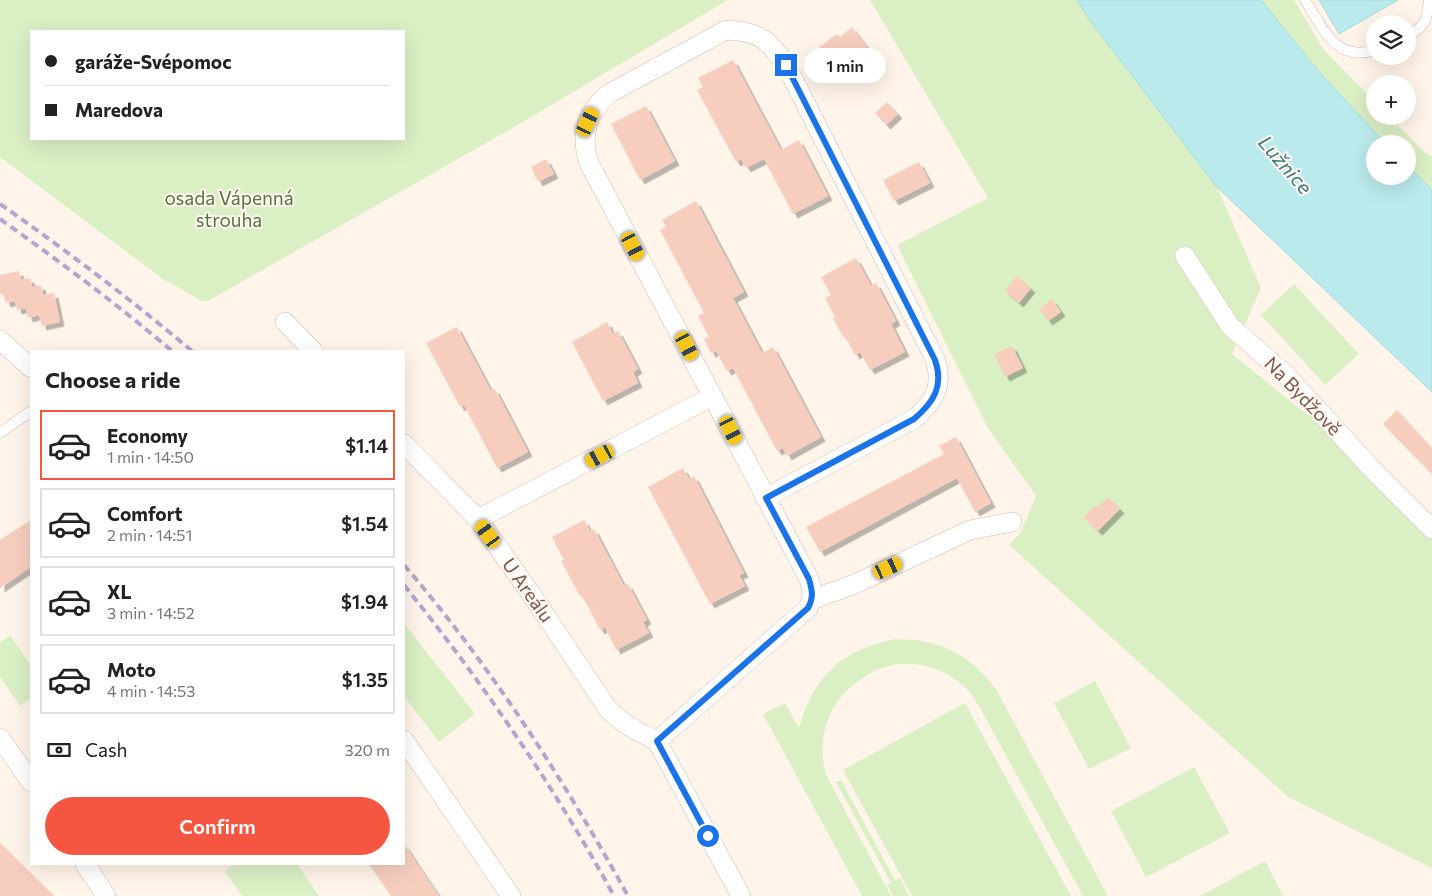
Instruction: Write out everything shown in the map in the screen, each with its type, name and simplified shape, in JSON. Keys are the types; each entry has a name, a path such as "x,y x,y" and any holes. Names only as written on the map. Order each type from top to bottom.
{"street":[{"path":"741,896 657,741 808,608 813,600 813,590 809,579 766,498 714,396 589,163 586,155 585,136 588,122 598,102 610,93 726,30 740,30 765,40 774,47 786,65 935,360 938,374 938,384 932,400 927,408 914,419 766,498"},
{"name":"Na Bydžově","path":"1185,256 1230,326 1285,374 1373,470 1432,529"},
{"path":"285,322 313,350"},
{"path":"0,340 30,367"},
{"path":"478,520 714,396"},
{"name":"U Areálu","path":"405,445 478,520 529,591 608,709 623,723 657,741"},
{"path":"813,600 855,584 970,530 1012,522"},
{"path":"0,738 30,779"},
{"path":"405,741 510,896"},
{"path":"86,865 106,896"}],"lane":[{"path":"1306,0 1323,28 1338,47 1352,53 1366,53"},
{"path":"1416,31 1426,22 1431,0"},
{"path":"0,433 30,413"}],"green space":[{"name":"osada Vápenná strouha","path":"0,0 728,0 516,126 208,301 202,301 163,279 0,157"},
{"path":"870,0 1077,0 1089,19 1217,187 1261,288 1232,354 1432,514 1432,868 1288,797 1009,545 1021,532 1036,496 988,428 897,245 988,198"},
{"path":"1261,0 1294,0 1324,50 1366,93 1366,122 1320,73"},
{"path":"1368,125 1398,125 1407,135 1378,135"},
{"path":"1416,144 1432,157 1432,190 1416,174"},
{"path":"1294,284 1359,354 1325,385 1261,315"},
{"path":"405,624 475,714 439,742 405,697"},
{"path":"10,635 30,665 30,699 20,706 0,677 0,643"},
{"path":"896,639 926,642 952,651 975,666 996,689 1108,896 1083,896 979,706 968,690 955,679 941,671 911,664 881,668 853,685 832,710 824,733 823,763 826,775 891,896 862,896 763,714 785,703 799,728 813,694 833,668 860,650"},
{"path":"1095,681 1131,748 1089,769 1054,703"},
{"path":"965,703 1071,896 912,896 843,770"},
{"path":"1194,767 1230,833 1146,877 1111,811"},
{"path":"841,780 895,880 900,878 909,896 893,896 887,885 891,883 836,782"},
{"path":"1265,861 1283,896 1200,896"},
{"path":"234,865 298,865 319,896 242,896 225,871"}],"water":[{"name":"Lužnice","path":"1077,0 1261,0 1320,73 1366,122 1366,125 1368,125 1378,135 1366,135 1366,185 1416,185 1416,174 1432,190 1432,392 1217,187 1089,19"},
{"path":"1319,0 1398,0 1372,15 1366,15 1366,18 1339,34"}],"building":[{"path":"852,27 867,47 835,72 817,49 837,34 840,37"},
{"path":"733,60 781,150 799,140 828,196 793,214 764,159 746,168 741,159 736,162 697,90 703,87 698,78"},
{"path":"887,102 898,114 886,125 875,113"},
{"path":"646,106 675,161 640,180 611,124"},
{"path":"546,159 554,174 538,182 531,167"},
{"path":"919,162 930,183 894,201 883,180"},
{"path":"696,201 744,292 733,298 762,353 773,347 821,437 787,456 783,448 777,451 733,368 727,371 716,351 711,353 704,339 709,337 698,316 704,313 660,230 666,227 662,220"},
{"path":"856,258 871,286 876,283 896,321 891,324 905,352 870,370 860,352 855,355 845,336 843,337 825,298 831,295 821,277"},
{"path":"19,271 21,280 30,278 32,287 41,285 43,295 54,293 60,322 42,326 39,315 28,318 26,308 17,310 15,301 6,303 3,294 0,294 0,275"},
{"path":"1017,276 1031,288 1019,303 1005,291"},
{"path":"1052,299 1061,312 1048,321 1039,309"},
{"path":"607,322 613,334 618,331 638,369 633,372 638,383 603,401 572,342"},
{"path":"457,327 491,391 495,389 528,452 497,468 464,405 460,407 426,343"},
{"path":"1012,346 1023,368 1005,377 994,354"},
{"path":"1397,410 1432,449 1432,474 1383,424"},
{"path":"956,437 991,503 975,512 957,478 820,552 806,527 944,454 939,446"},
{"path":"683,468 689,479 694,476 744,573 739,575 745,586 710,604 648,487"},
{"path":"1108,497 1120,509 1098,531 1083,517 1096,505 1098,507"},
{"path":"584,520 590,531 594,529 624,586 628,584 647,620 643,622 649,633 616,650 605,627 600,630 582,595 580,596 561,561 564,560 552,537"},
{"path":"30,521 30,568 0,588 0,540"},
{"path":"0,843 54,896 0,896"},
{"path":"405,845 439,896 391,896 370,865 405,865"}],"railway":[{"path":"0,204 98,275 191,350"},
{"path":"0,219 88,283 171,350"},
{"path":"405,566 467,643 525,725 604,853 628,896"},
{"path":"405,586 462,659 516,736 567,815 614,896"}],"route":[{"path":"708,836 657,741 808,608 813,600 813,590 809,579 766,498 914,419 927,408 936,393 938,384 935,360 786,65"}]}
